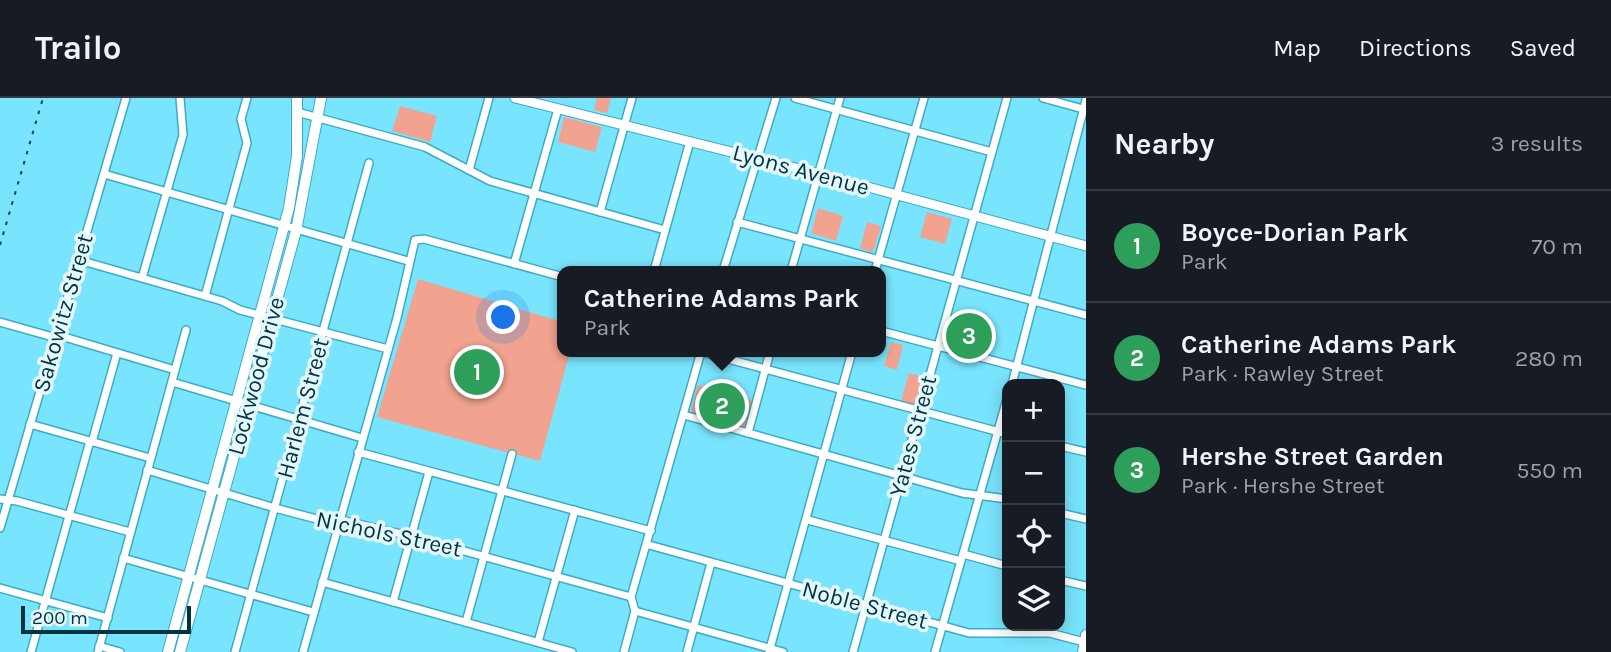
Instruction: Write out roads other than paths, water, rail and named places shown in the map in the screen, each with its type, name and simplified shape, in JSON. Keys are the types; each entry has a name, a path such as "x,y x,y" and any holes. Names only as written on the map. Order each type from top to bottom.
{"main road":[{"name":"Lockwood Drive","path":"168,652 284,228 295,172 297,98"},
{"name":"Lockwood Drive","path":"180,652 296,231 321,98"}],"street":[{"name":"Sakowitz Street","path":"0,528 4,500 30,424 126,98"},
{"path":"142,278 183,135 180,98"},
{"path":"205,296 247,143 241,119 247,98"},
{"path":"469,170 489,98"},
{"name":"Lyons Avenue","path":"515,98 820,174 1086,246"},
{"path":"600,212 632,98"},
{"path":"724,266 776,98"},
{"path":"795,98 992,152"},
{"path":"792,266 840,98"},
{"path":"876,266 924,98"},
{"name":"Yates Street","path":"853,652 1007,98"},
{"path":"1043,98 1083,109"},
{"path":"1013,379 1086,100"},
{"path":"514,264 558,109"},
{"path":"297,112 425,147 490,181 665,230"},
{"path":"655,266 690,141"},
{"name":"Harlem Street","path":"235,652 369,163"},
{"path":"104,174 229,209 284,228 408,261"},
{"path":"737,222 1032,303 1086,315"},
{"path":"303,652 388,349 413,242 424,239 557,275"},
{"path":"79,260 261,315 388,349"},
{"path":"0,322 175,370"},
{"path":"120,652 99,649 186,330"},
{"path":"886,332 1016,369 1086,385"},
{"path":"31,652 117,352"},
{"path":"624,652 635,611 631,597 649,545 701,357"},
{"path":"721,357 1002,432"},
{"path":"748,433 769,357"},
{"path":"770,650 808,520 851,357"},
{"path":"173,382 362,438"},
{"path":"935,652 1002,414"},
{"path":"684,415 962,493 1002,498"},
{"path":"30,424 150,458"},
{"path":"1065,447 1086,452"},
{"path":"358,452 651,531"},
{"path":"466,622 512,454"},
{"name":"Nichols Street","path":"147,470 275,508 411,536 631,597"},
{"path":"393,601 429,472"},
{"path":"4,500 130,532"},
{"path":"538,642 575,510"},
{"path":"1065,514 1086,519"},
{"path":"808,520 885,541 1002,565"},
{"name":"Noble Street","path":"649,545 942,626 979,634 1050,633 1083,646"},
{"path":"123,558 313,612"},
{"path":"687,652 711,563"},
{"path":"1065,581 1086,586"},
{"path":"322,582 572,652"},
{"path":"0,588 108,618"},
{"path":"635,611 783,652"}],"railway":[{"path":"0,245 43,98"}],"place":[{"name":"Hershe Street Garden","path":"969,336"},
{"name":"Boyce-Dorian Park","path":"477,372"},
{"name":"Catherine Adams Park","path":"722,406"}]}
